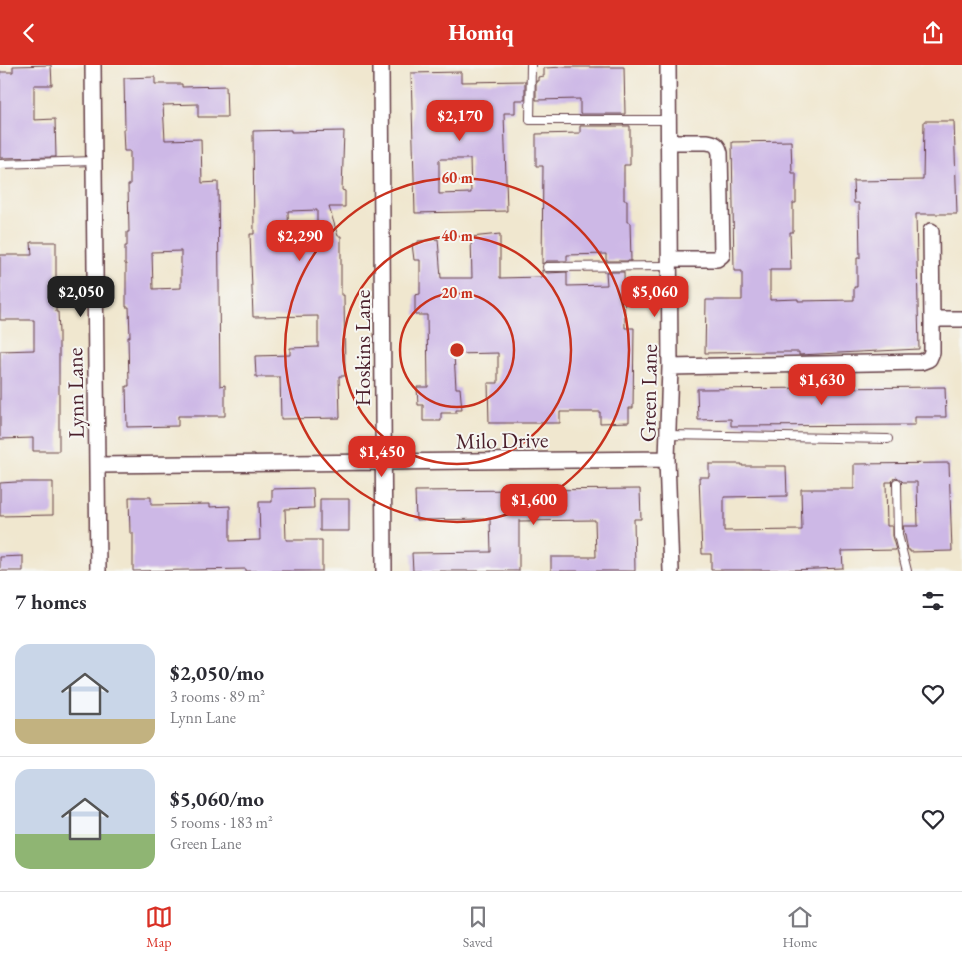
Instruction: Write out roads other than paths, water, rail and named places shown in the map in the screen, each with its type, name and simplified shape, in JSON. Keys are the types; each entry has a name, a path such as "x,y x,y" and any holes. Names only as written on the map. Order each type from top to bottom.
{"street":[{"name":"Lynn Lane","path":"93,65 98,571"},
{"name":"Hoskins Lane","path":"382,65 384,571"},
{"name":"Green Lane","path":"668,65 670,367 667,459 671,571"},
{"path":"668,143 706,142 718,147 720,153 722,252 717,259 670,263"},
{"path":"670,367 921,362 929,359 932,352 931,231"},
{"path":"932,322 939,319 962,319"},
{"name":"Milo Drive","path":"97,465 667,459"}],"lane":[{"path":"531,65 530,120 669,120"},
{"path":"0,164 94,161"},
{"path":"547,267 670,263"},
{"path":"668,435 888,439"},
{"path":"897,483 898,535 907,571"}]}
